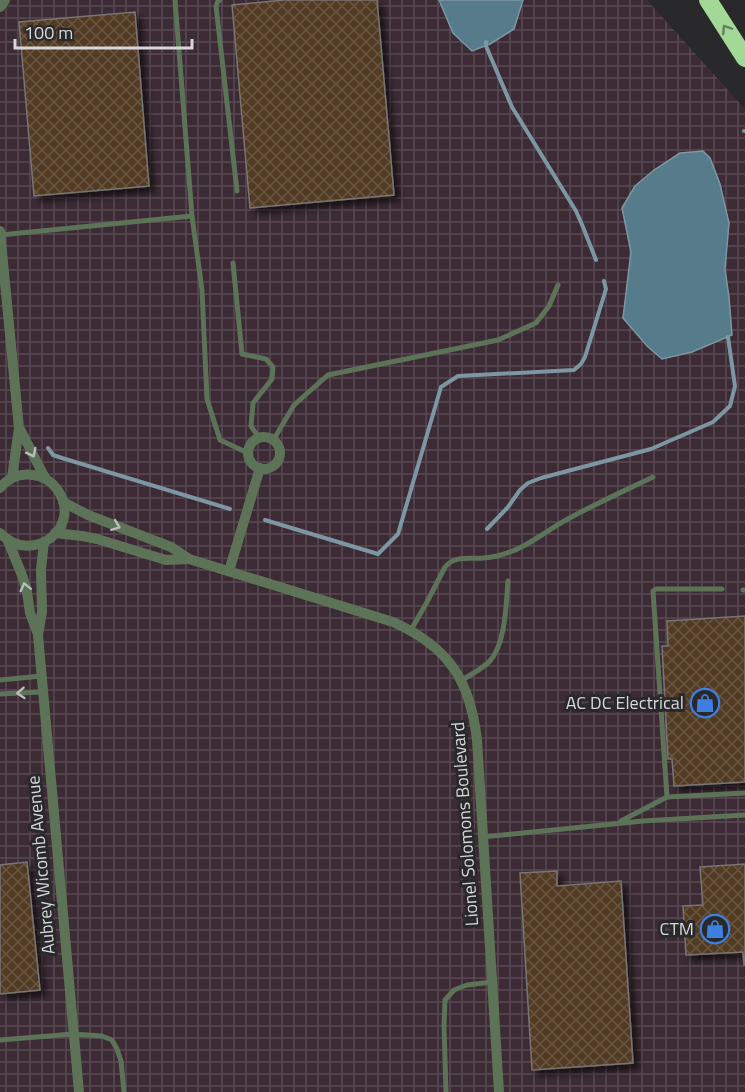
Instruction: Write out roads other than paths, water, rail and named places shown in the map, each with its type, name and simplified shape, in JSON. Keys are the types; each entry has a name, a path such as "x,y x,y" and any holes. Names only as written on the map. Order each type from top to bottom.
{"highway":[{"path":"708,0 745,58"}],"street":[{"path":"0,7 5,0"},
{"path":"0,233 20,428 45,478"},
{"path":"3,484 20,428"},
{"path":"264,437 274,440 280,452 278,462 270,468 260,468 251,462 248,453 251,444 264,437"},
{"path":"229,572 260,468"},
{"path":"3,484 22,474 45,478 61,495 64,506 64,517 60,528 52,538 29,547 16,545 4,537"},
{"name":"Lionel Solomons Boulevard","path":"63,502 88,515 171,547 189,559 393,622 411,630 435,646 446,657 462,680 475,717 499,1092"},
{"name":"Lionel Solomons Boulevard","path":"56,533 97,539 166,560 189,559"},
{"name":"Aubrey Wicomb Avenue","path":"4,537 22,575 30,613 38,635"},
{"name":"Aubrey Wicomb Avenue","path":"44,542 41,569 42,612 38,635 79,1092"}],"lane":[{"path":"175,0 192,216 202,290 207,399 220,440 248,453"},
{"path":"220,0 216,6 237,191"},
{"path":"0,233 192,216"},
{"path":"233,263 242,354 266,359 273,368 272,379 253,403 250,426 259,438"},
{"path":"274,440 294,405 327,375 498,340 536,323 549,306 558,285"},
{"path":"411,630 445,567 453,560 493,557 512,551 531,543 564,521 653,477"},
{"path":"462,680 484,666 495,653 505,619 508,581"},
{"path":"667,797 653,591 656,589 722,589"},
{"path":"0,680 41,676"},
{"path":"0,694 42,692"},
{"path":"617,824 667,797 745,793"},
{"path":"482,837 644,821 745,815"},
{"path":"446,1092 445,1000 454,990 466,985 493,981"},
{"path":"0,1040 74,1034 102,1036 112,1040 121,1061 124,1092"}],"water":[{"path":"439,0 523,0 514,29 490,44 472,51 453,33"},
{"path":"703,151 710,158 720,184 729,223 725,269 732,335 692,352 662,359 647,346 623,318 631,252 622,208 635,186 654,170 680,153"}],"waterway":[{"path":"486,42 512,107 576,211 596,260"},
{"path":"265,520 378,554 398,534 441,387 458,376 574,370 585,357 606,289 604,281"},
{"path":"487,529 528,483 651,449 713,422 730,406 735,386 728,337"},
{"path":"48,448 53,455 230,509"}],"place":[{"name":"AC DC Electrical","path":"705,703"},
{"name":"CTM","path":"715,929"}]}
